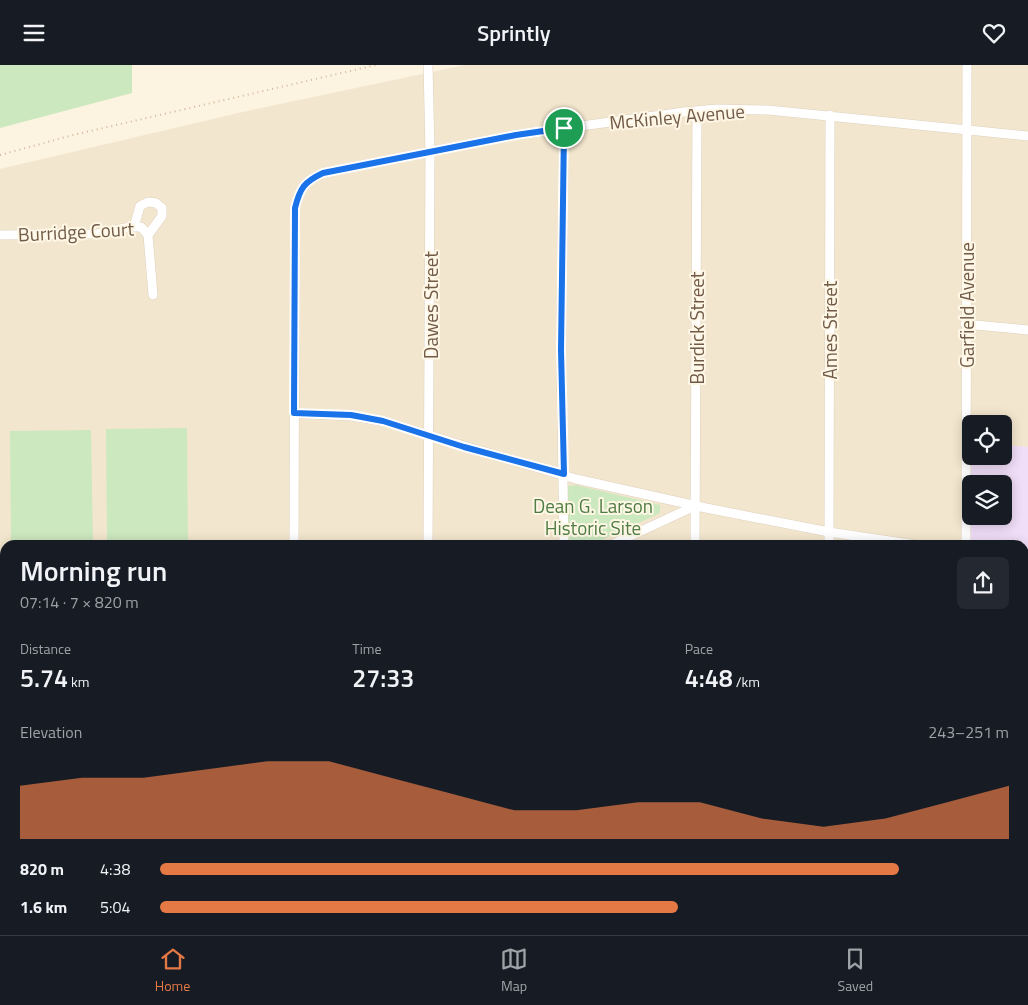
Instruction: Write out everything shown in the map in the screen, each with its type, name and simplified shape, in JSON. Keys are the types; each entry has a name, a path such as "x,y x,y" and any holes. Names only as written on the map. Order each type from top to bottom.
{"street":[{"name":"Dawes Street","path":"428,65 430,153 428,540"},
{"name":"Garfield Avenue","path":"966,540 967,65"},
{"name":"McKinley Avenue","path":"294,413 295,208 303,186 309,180 323,173 516,135 697,111 768,110 1028,136"},
{"name":"Burdick Street","path":"695,540 697,111"},
{"name":"Ames Street","path":"829,540 830,115"},
{"path":"564,128 561,350 564,540"},
{"path":"134,227 140,206 148,202 156,203 162,208 162,215 148,235"},
{"name":"Burridge Court","path":"0,235 97,234 141,227 148,235 154,295"},
{"path":"966,324 1028,330"},
{"path":"294,540 294,413 351,415 383,421 464,447 564,474 576,479 696,506 829,532 883,540"},
{"path":"622,540 696,506"}],"path":[{"path":"0,155 73,135 376,65"}],"shaded area":[{"path":"465,65 1028,65 1028,447 1012,446 1012,415 962,415 962,465 966,465 966,475 962,475 962,525 966,525 966,540 0,540 0,169 247,111"},
{"path":"1012,446 1028,447 1028,540 966,540 966,525 1012,525 1012,475 966,475 966,465 1012,465"}],"green space":[{"path":"0,65 132,65 132,93 0,128"},
{"path":"187,428 188,540 107,540 106,429"},
{"path":"91,430 93,540 11,540 10,431"},
{"name":"Dean G. Larson Historic Site","path":"576,485 660,505 660,513 602,540 568,540 568,486"}],"route":[{"path":"564,128 561,350 564,474 464,447 383,421 351,415 294,413 295,208 303,186 309,180 323,173 516,135 564,128"}]}
